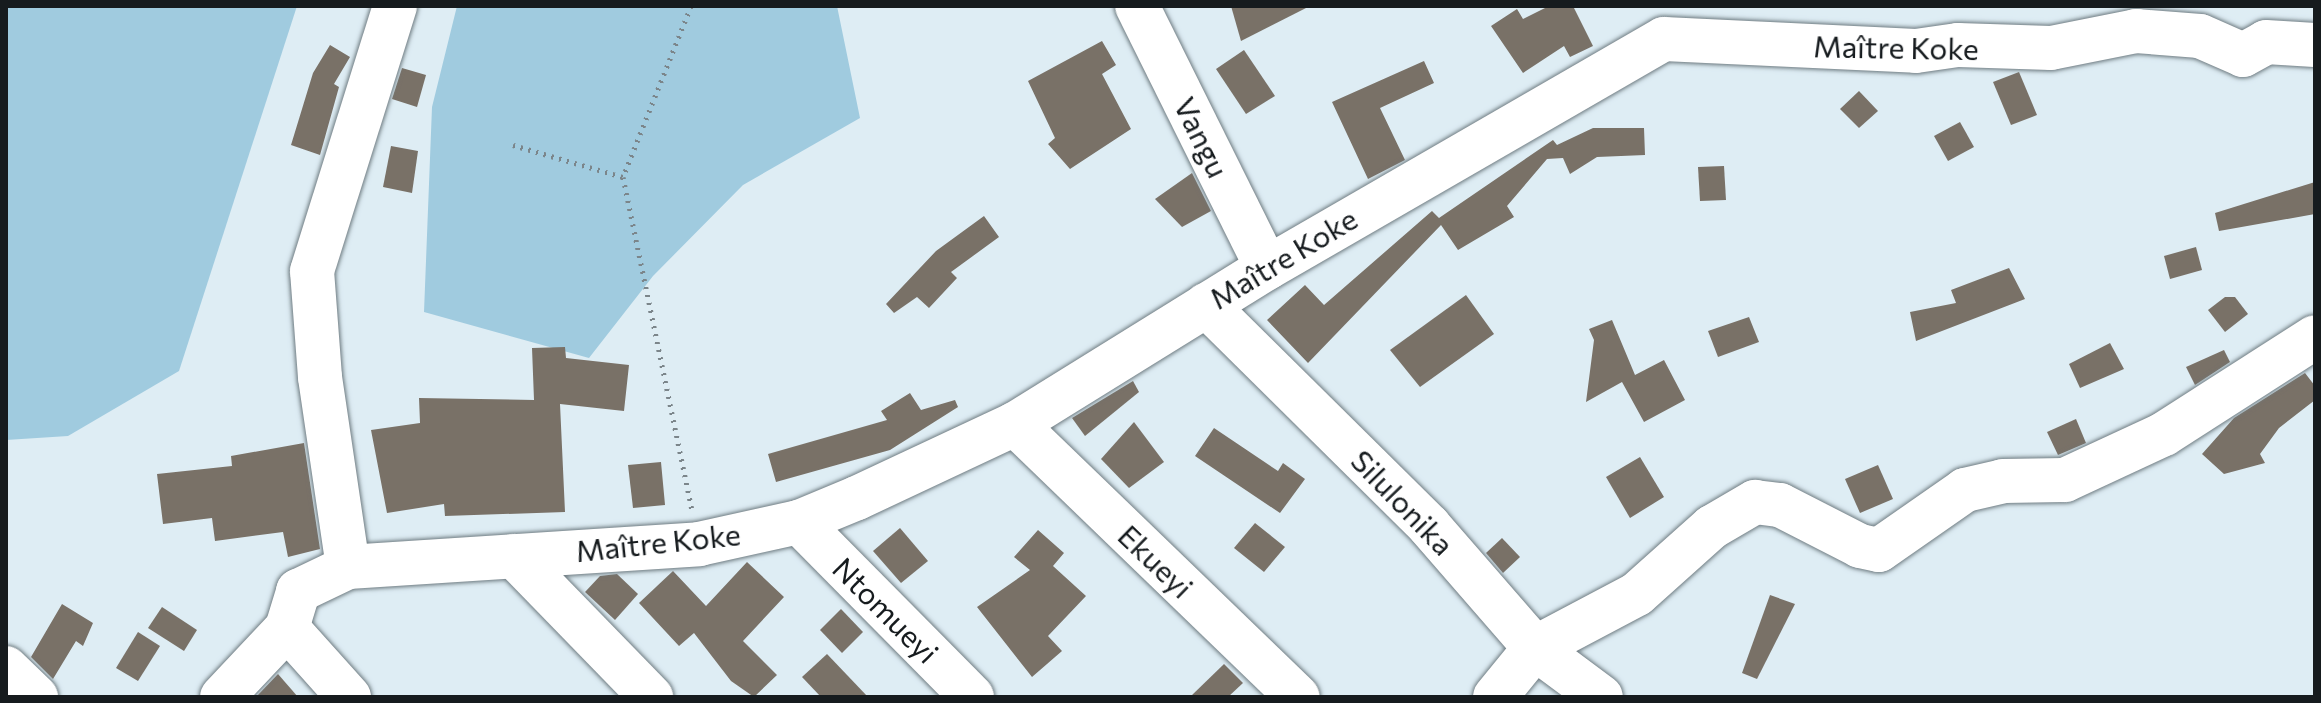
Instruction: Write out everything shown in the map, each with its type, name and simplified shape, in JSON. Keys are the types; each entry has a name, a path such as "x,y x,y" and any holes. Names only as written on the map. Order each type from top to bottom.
{"street":[{"path":"348,567 320,377 312,271 395,6"},
{"name":"Vangu","path":"1137,6 1267,268"},
{"name":"Maître Koke","path":"287,628 298,591 348,567 699,544 799,522 1015,424 1668,23 1916,51 1958,45 2051,48 2136,31 2200,36 2243,55 2266,42 2315,45"},
{"name":"Silulonika","path":"1206,305 1429,526 1535,648 1601,697"},
{"path":"1495,697 1535,648 1637,594 1712,527 1755,502 1780,505 1860,546 1879,550 1965,490 2003,481 2065,480 2164,434 2315,337"},
{"name":"Ekueyi","path":"1015,424 1298,697"},
{"name":"Ntomueyi","path":"799,522 972,697"},
{"path":"514,556 651,697"},
{"path":"222,697 287,628 349,697"},
{"path":"6,668 36,697"}],"path":[{"path":"691,6 623,177 699,544"},
{"path":"513,145 623,177"}],"shaded area":[{"path":"6,6 297,6 179,371 68,436 6,440"},
{"path":"457,6 837,6 860,118 743,185 653,276 589,358 424,312 432,107"}],"building":[{"path":"1231,6 1310,6 1241,41"},
{"path":"1549,6 1573,6 1593,46 1570,57 1564,46 1523,73 1491,26 1517,9 1523,19"},
{"path":"1102,41 1116,65 1102,74 1131,129 1070,169 1048,144 1055,138 1028,81"},
{"path":"330,45 350,57 334,84 339,87 320,155 291,145 313,73"},
{"path":"1244,50 1275,96 1246,114 1216,69"},
{"path":"1424,61 1434,83 1380,108 1405,160 1368,179 1332,102"},
{"path":"402,68 426,75 417,107 392,99"},
{"path":"2019,72 2037,115 2011,125 1993,82"},
{"path":"1859,91 1878,111 1859,128 1840,109"},
{"path":"1960,122 1974,147 1948,161 1934,136"},
{"path":"1593,128 1644,128 1645,155 1597,157 1570,174 1563,158 1547,159 1507,206 1514,217 1458,250 1441,225 1308,363 1267,320 1305,285 1324,305 1432,211 1439,218 1553,140 1557,145"},
{"path":"391,146 418,151 412,193 383,187"},
{"path":"1724,166 1726,200 1700,201 1698,167"},
{"path":"1192,173 1211,211 1182,227 1155,199"},
{"path":"2315,182 2315,214 2219,231 2215,213"},
{"path":"984,216 999,237 951,272 957,278 929,308 917,297 894,313 886,304 936,251"},
{"path":"2196,247 2202,270 2170,279 2164,256"},
{"path":"2009,268 2025,299 1916,341 1910,312 1956,303 1951,290"},
{"path":"1466,295 1494,334 1420,387 1390,350"},
{"path":"2225,297 2235,297 2248,314 2225,332 2208,310"},
{"path":"1749,317 1759,342 1718,357 1708,331"},
{"path":"1612,320 1635,375 1664,360 1685,400 1644,422 1622,382 1586,402 1594,340 1589,329"},
{"path":"2110,343 2124,369 2080,388 2069,364"},
{"path":"565,347 566,358 629,365 624,411 560,404 565,512 445,516 444,504 387,513 371,430 420,423 419,398 534,400 532,348"},
{"path":"2224,350 2230,362 2195,385 2186,367"},
{"path":"2305,373 2315,386 2315,400 2279,428 2260,454 2265,463 2224,474 2202,454 2234,418"},
{"path":"1133,381 1139,392 1085,436 1072,418"},
{"path":"910,393 921,410 955,400 958,407 890,450 776,482 768,454 887,420 881,411"},
{"path":"2076,419 2086,443 2058,455 2047,432"},
{"path":"1134,422 1164,462 1129,488 1101,459"},
{"path":"1214,428 1278,471 1283,463 1305,479 1280,513 1195,456"},
{"path":"304,443 320,549 288,557 283,532 215,541 212,518 163,524 157,474 232,466 231,456"},
{"path":"1640,457 1664,497 1630,518 1606,477"},
{"path":"661,462 665,505 633,508 628,465"},
{"path":"1878,465 1893,499 1860,513 1845,479"},
{"path":"1255,523 1285,547 1264,572 1234,548"},
{"path":"900,528 928,561 901,583 873,551"},
{"path":"1038,530 1064,553 1053,566 1086,596 1048,636 1062,651 1032,677 977,607 1030,570 1014,557"},
{"path":"1502,538 1520,557 1503,573 1486,553"},
{"path":"747,562 784,597 743,641 777,675 754,697 731,681 694,633 679,646 639,603 673,571 706,606"},
{"path":"617,574 638,594 615,620 585,592 600,576"},
{"path":"1770,595 1795,604 1757,679 1742,673"},
{"path":"62,604 93,623 83,646 76,641 53,679 31,657"},
{"path":"162,607 197,630 184,651 148,628"},
{"path":"841,609 863,632 842,653 820,630"},
{"path":"138,632 160,646 138,681 116,668"},
{"path":"827,654 868,697 821,697 802,677"},
{"path":"1224,664 1243,683 1228,697 1190,697"},
{"path":"278,674 298,697 256,697"}]}
